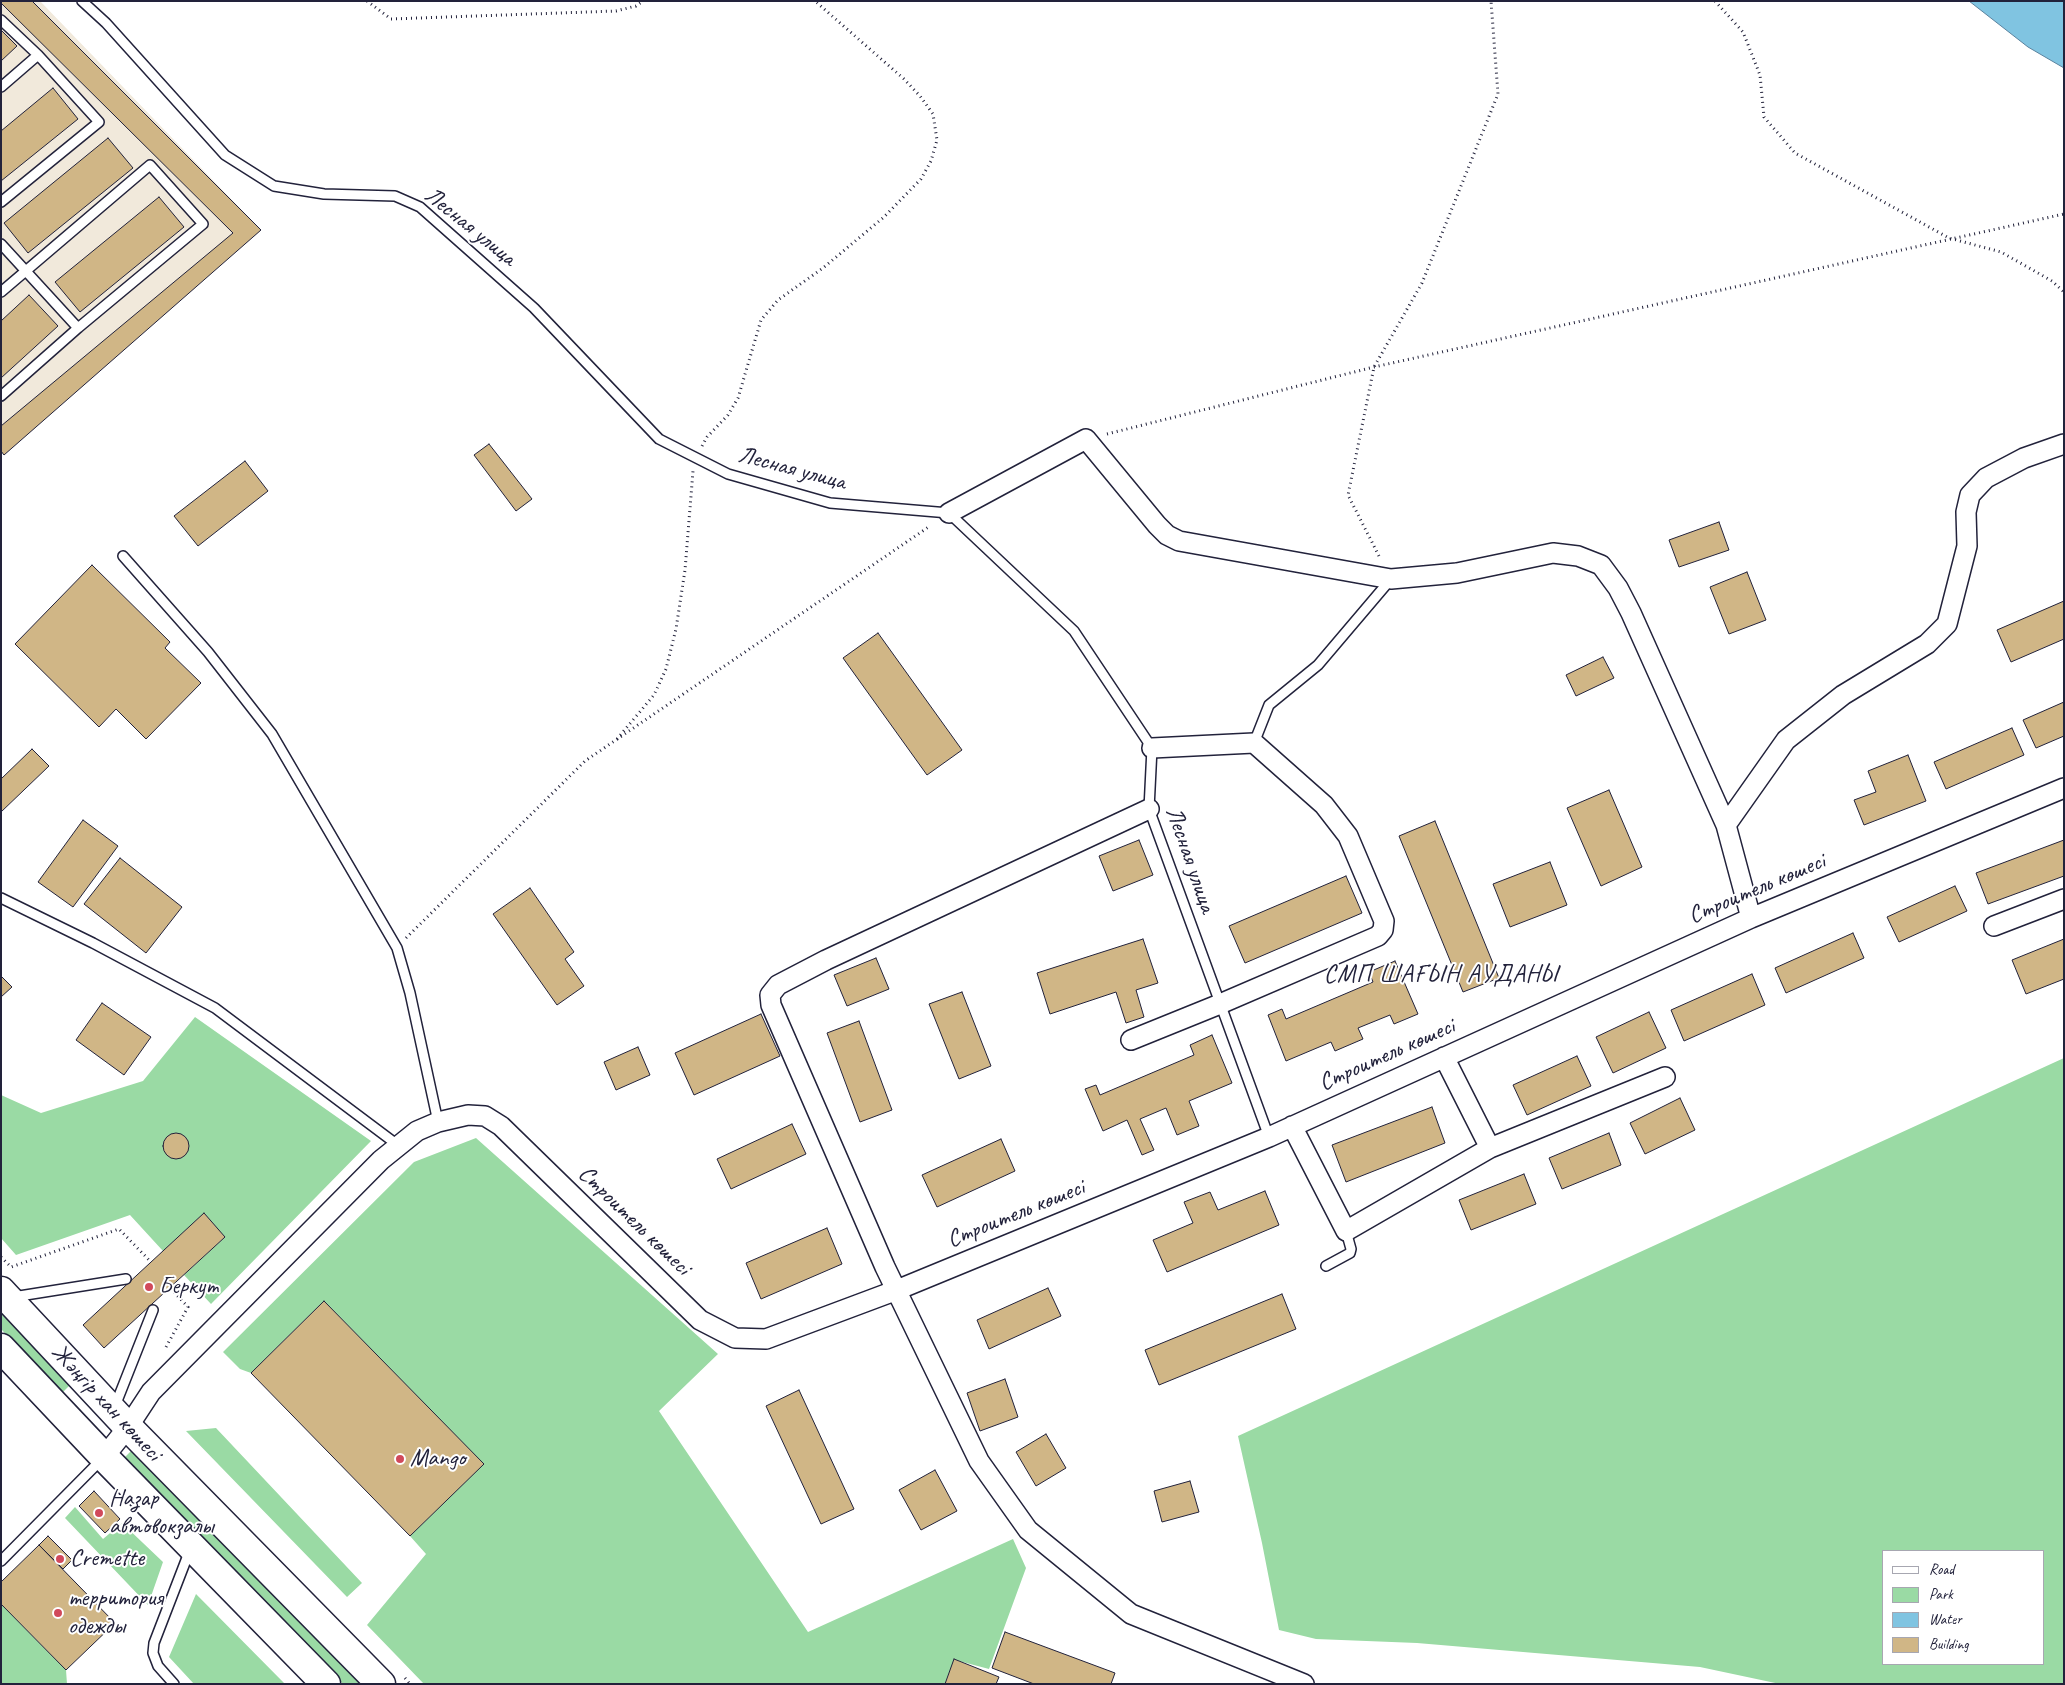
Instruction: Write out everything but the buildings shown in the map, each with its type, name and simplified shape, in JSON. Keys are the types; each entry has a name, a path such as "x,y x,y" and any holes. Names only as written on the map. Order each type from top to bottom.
{"main road":[{"name":"Жәңгір хан көшесі","path":"4,1295 120,1419 392,1680"},
{"name":"Жәңгір хан көшесі","path":"1,1348 104,1458 326,1684"}],"street":[{"path":"949,513 1086,439 1157,525 1167,535 1179,541 1391,579 1456,573 1553,553 1578,556 1601,566 1618,588 1631,613 1726,825 1751,918"},
{"path":"1726,825 1786,740 1843,695 1926,644 1947,624 1966,546 1966,512 1970,495 1986,478 2024,458 2064,444"},
{"path":"1131,1040 1378,936 1383,930 1384,921 1348,836 1324,805 1254,743 1152,748"},
{"name":"Строитель көшесі","path":"104,1458 120,1419 151,1392 381,1160 417,1131 438,1122 468,1115 485,1116 500,1126 700,1320 735,1338 766,1339 897,1290 1269,1136 1751,918 2064,788"},
{"path":"1148,809 826,960 778,985 770,995 771,1006 897,1290 979,1461 1028,1530 1131,1614 1304,1684"},
{"path":"1994,926 2064,899"},
{"path":"1444,1057 1490,1148"},
{"path":"1292,1126 1346,1231 1490,1148 1665,1077"}],"lane":[{"name":"Лесная улица","path":"82,1 106,23 225,155 274,186 324,194 395,196 420,206 534,308 659,438 728,474 830,503 949,513"},
{"path":"1,20 38,55 99,122 1,202"},
{"path":"1,87 38,55"},
{"path":"1,292 150,165 203,224 78,328 1,396"},
{"path":"1,244 78,328"},
{"path":"949,513 1074,631 1152,748"},
{"path":"123,556 208,652 272,734 397,948 410,993 438,1122"},
{"path":"1254,743 1269,705 1318,665 1391,579"},
{"name":"Лесная улица","path":"1152,748 1148,809 1269,1136"},
{"path":"1,898 93,943 216,1008 399,1146"},
{"path":"1326,1266 1350,1253 1351,1249 1346,1231"},
{"path":"4,1295 126,1279"},
{"path":"120,1419 153,1310"},
{"path":"1,1561 104,1458"},
{"path":"174,1684 158,1666 153,1653 154,1643 188,1555 183,1538"}],"path":[{"path":"367,1 391,19 616,11 636,6 643,1"},
{"path":"617,739 654,695 666,669 676,629 684,570 692,475 696,458 707,437 728,415 738,398 761,320 778,300 823,268 884,217 920,179 931,161 937,140 933,114 920,96 904,79 815,1"},
{"path":"1391,579 1348,495 1374,367 1422,283 1498,94 1491,1"},
{"path":"1715,1 1743,32 1760,75 1764,117 1795,153 1948,238 2001,252 2052,281 2064,292"},
{"path":"1086,439 1374,367 1948,238 2064,214"},
{"path":"397,948 585,761 949,513"},
{"path":"1,1257 11,1267 119,1229 151,1262"},
{"path":"165,1349 188,1307 170,1288"},
{"path":"392,1680 410,1684"}],"shaded area":[{"path":"1,1 40,1 261,230 1,447"}],"green space":[{"path":"195,1017 371,1141 211,1304 184,1275 225,1237 204,1214 163,1251 130,1215 16,1255 1,1238 1,1095 41,1113 143,1081"},
{"path":"2064,1058 2064,1684 1780,1684 1700,1667 1417,1643 1316,1639 1279,1630 1238,1436"},
{"path":"476,1138 718,1354 659,1411 808,1632 1013,1539 1026,1568 989,1669 955,1660 945,1684 424,1684 367,1625 426,1554 410,1536 483,1464 324,1301 251,1373 240,1369 223,1352 414,1162"},
{"path":"1,1313 70,1385 62,1393 1,1329"},
{"path":"216,1428 362,1583 347,1597 186,1431"},
{"path":"132,1450 360,1684 343,1684 123,1459"},
{"path":"75,1507 103,1539 122,1523 163,1562 148,1605 65,1518"},
{"path":"196,1594 285,1684 194,1684 169,1657"},
{"path":"1,1604 66,1670 67,1684 1,1684"}],"water":[{"path":"1969,1 2064,1 2064,68 2028,47"}],"place":[{"name":"Беркут","path":"149,1287"},
{"name":"Mango","path":"400,1459"},
{"name":"Назар автовокзалы","path":"99,1513"},
{"name":"Cremette","path":"60,1559"},
{"name":"территория одежды","path":"58,1613"}],"district":[{"name":"СМП ШАҒЫН АУДАНЫ","path":"1441,975"}]}
